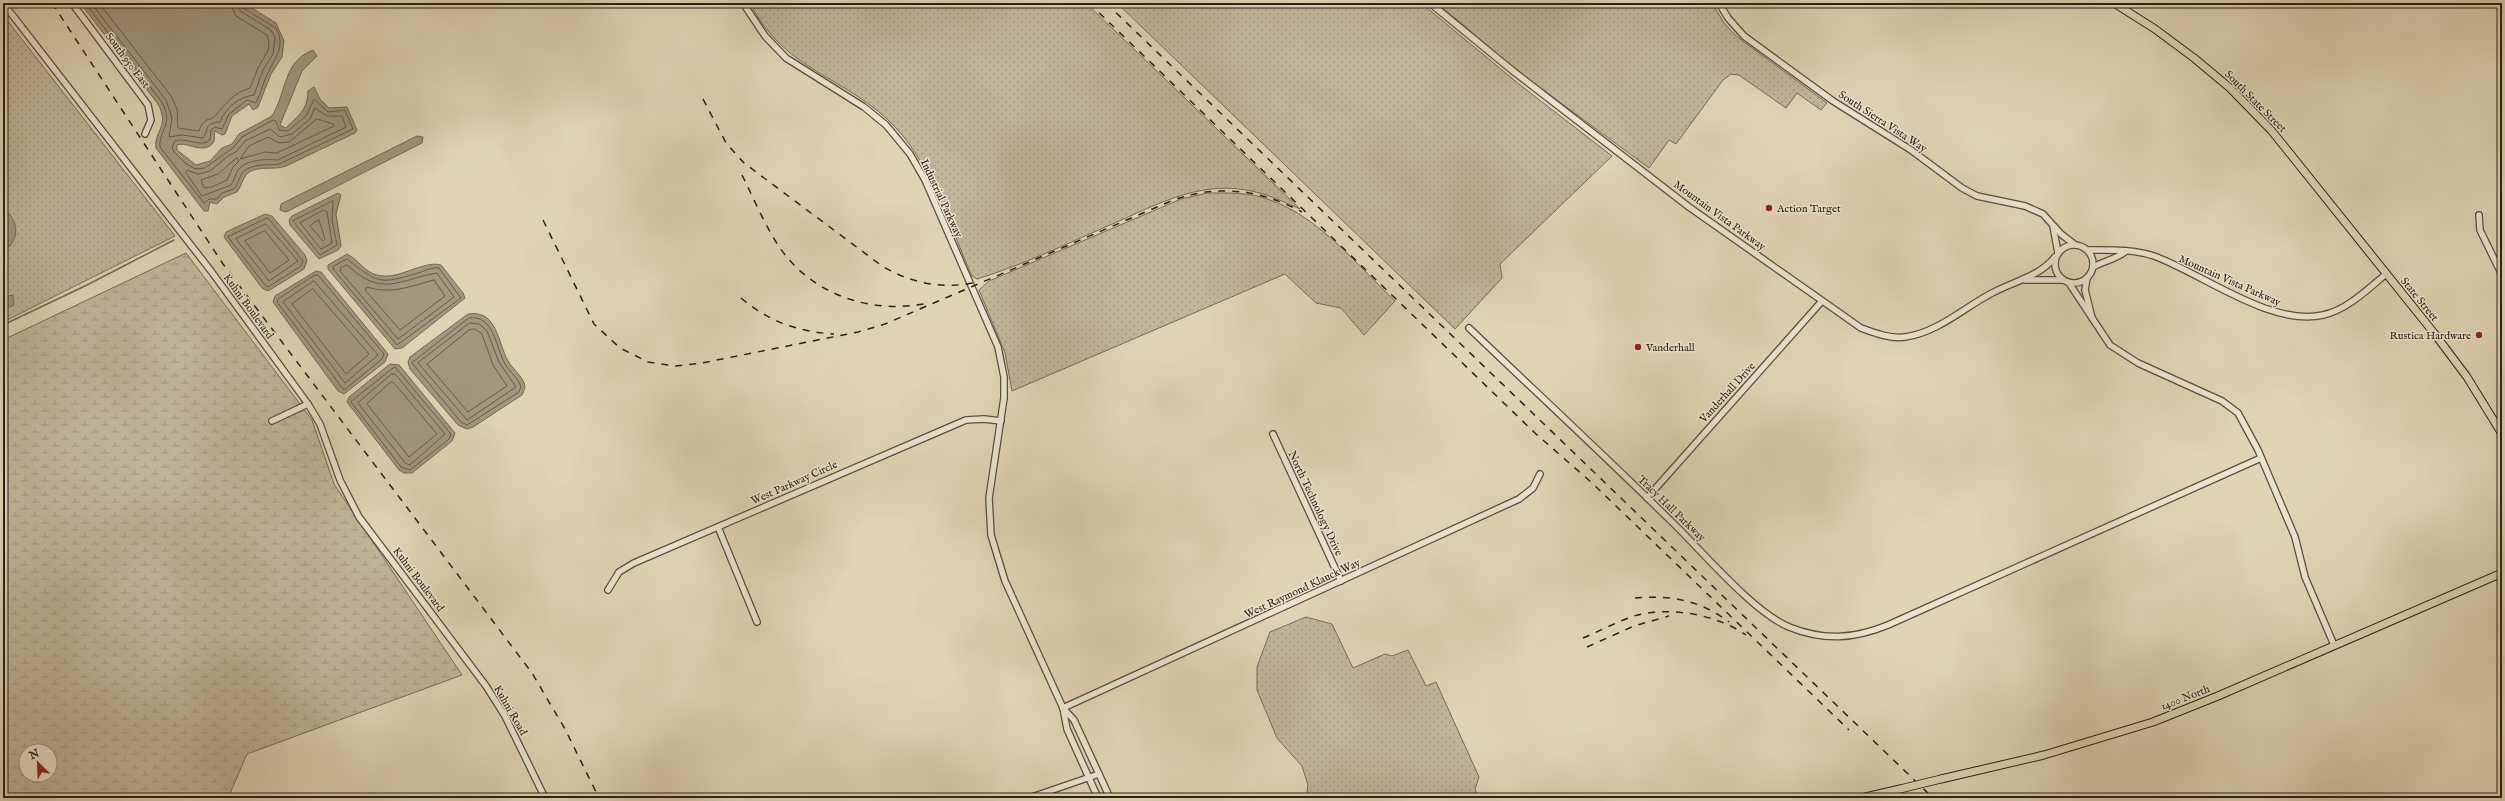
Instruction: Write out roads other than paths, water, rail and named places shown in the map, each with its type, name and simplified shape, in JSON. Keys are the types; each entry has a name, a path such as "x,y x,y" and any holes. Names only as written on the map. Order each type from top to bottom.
{"main road":[{"name":"South State Street","path":"2114,3 2189,54 2230,88 2272,130 2359,239"},
{"name":"State Street","path":"2359,239 2467,377 2502,434"},
{"name":"1400 North","path":"1861,798 2035,757 2153,722 2218,696 2502,573"}],"street":[{"name":"Kuhni Boulevard","path":"4,3 211,271 308,404 320,424 340,480 359,517 451,637"},
{"name":"South 950 East","path":"72,3 148,105 151,120 144,134"},
{"name":"Industrial Parkway","path":"743,3 765,36 786,58 871,113 890,130 910,154 925,180 991,328 1002,362 1004,398 989,498 993,545 1005,581 1063,708"},
{"name":"Mountain Vista Parkway","path":"1430,3 1513,71 1683,202 1860,328 1884,336 1905,337 1926,331 1994,292 2025,280 2049,265 2057,255"},
{"name":"South Sierra Vista Way","path":"1720,3 1728,18 1744,36 1832,101 1911,150 1949,180 1977,196 2035,210 2043,214 2053,226 2074,244"},
{"path":"2480,215 2480,230 2502,275"},
{"path":"2053,226 2057,255 2056,270 2066,281 2110,345 2133,361 2222,401 2231,407 2244,423 2261,458 2295,537 2305,578 2334,645"},
{"path":"2057,255 2064,247 2074,244 2088,250 2094,261 2093,267 2087,278 2085,290 2092,318"},
{"name":"Mountain Vista Parkway","path":"2088,250 2117,249 2134,251 2154,257 2261,307 2299,318 2324,315 2342,307 2386,274"},
{"path":"2093,267 2106,260 2119,257 2126,251"},
{"path":"2066,281 2082,282 2087,278"},
{"name":"Mountain Vista Parkway","path":"2025,280 2066,281"},
{"name":"Vanderhall Drive","path":"1647,498 1822,301"},
{"name":"Tracy Hall Parkway","path":"1469,328 1647,498 1761,610 1788,626 1834,637 1860,635 1888,625 2261,458"},
{"path":"272,421 308,404"},
{"name":"West Parkway Circle","path":"608,590 619,572 718,527 966,420 984,419 1001,422"},
{"name":"North Technology Drive","path":"1273,434 1341,581"},
{"name":"West Raymond Klauck Way","path":"1063,708 1519,499 1533,488 1540,474"},
{"path":"718,527 757,622"},
{"name":"Kuhni Road","path":"451,637 505,716 545,798"},
{"path":"1063,708 1074,720 1110,798"},
{"path":"1063,708 1067,729 1098,798"},
{"path":"1029,798 1099,774"}],"water":[{"path":"80,3 244,3 276,23 284,41 282,57 271,74 258,107 253,110 249,104 232,116 225,134 222,135 215,131 214,142 205,148 181,144 177,145 177,150 196,165 210,161 222,148 232,144 239,134 272,116 277,107 291,69 303,55 313,50 317,56 302,71 280,125 286,128 302,112 306,104 308,91 314,87 320,99 329,108 347,107 357,130 355,133 286,166 260,169 250,172 246,175 237,192 224,197 217,204 210,202 208,211 204,211 156,148 157,137 162,123 161,112 158,104"},
{"path":"417,136 423,137 422,143 286,212 280,210 281,204"},
{"path":"338,193 341,195 336,214 341,246 338,250 319,259 290,225 289,220 292,216"},
{"path":"3,207 11,216 16,230 10,246 3,247"},
{"path":"265,214 272,216 305,255 307,261 304,269 268,291 262,288 224,237 226,232"},
{"path":"347,254 355,259 365,269 377,275 385,276 402,273 426,265 441,265 463,293 465,298 402,348 395,349 328,269 328,265"},
{"path":"316,271 321,272 388,354 385,362 344,394 338,391 273,302 275,296"},
{"path":"13,295 14,305 3,310 3,297"},
{"path":"468,314 478,314 491,322 499,337 508,361 521,377 525,386 522,395 473,427 467,429 458,425 410,369 408,362 410,357"},
{"path":"390,364 399,365 455,433 452,441 412,473 404,473 399,470 347,402 349,397"}],"waterway":[{"path":"3,325 87,285 174,240"}],"railway":[{"path":"52,3 223,264 532,673 565,729 599,798"},
{"path":"1089,3 1536,434 1591,482 1849,730"},
{"path":"1106,3 1933,798"},
{"path":"703,99 726,143 744,163 882,266 904,277 926,283 937,285 961,285 973,283"},
{"path":"742,175 765,222 780,248 794,265 809,279 827,290 866,304 907,306 928,303"},
{"path":"543,220 594,324 620,348 648,362 676,366 702,363 858,332 885,324 1171,201 1204,192 1221,191 1254,194 1270,198 1302,212"},
{"path":"741,298 762,313 784,324 808,331 834,334"},
{"path":"1635,598 1661,597 1685,601 1707,609 1729,622"},
{"path":"1583,638 1634,616 1662,612 1677,612 1707,617 1721,622 1746,635"},
{"path":"1587,647 1634,626 1669,616"}],"place":[{"name":"Action Target","path":"1769,208"},
{"name":"Rustica Hardware","path":"2479,335"},
{"name":"Vanderhall","path":"1638,347"}]}
